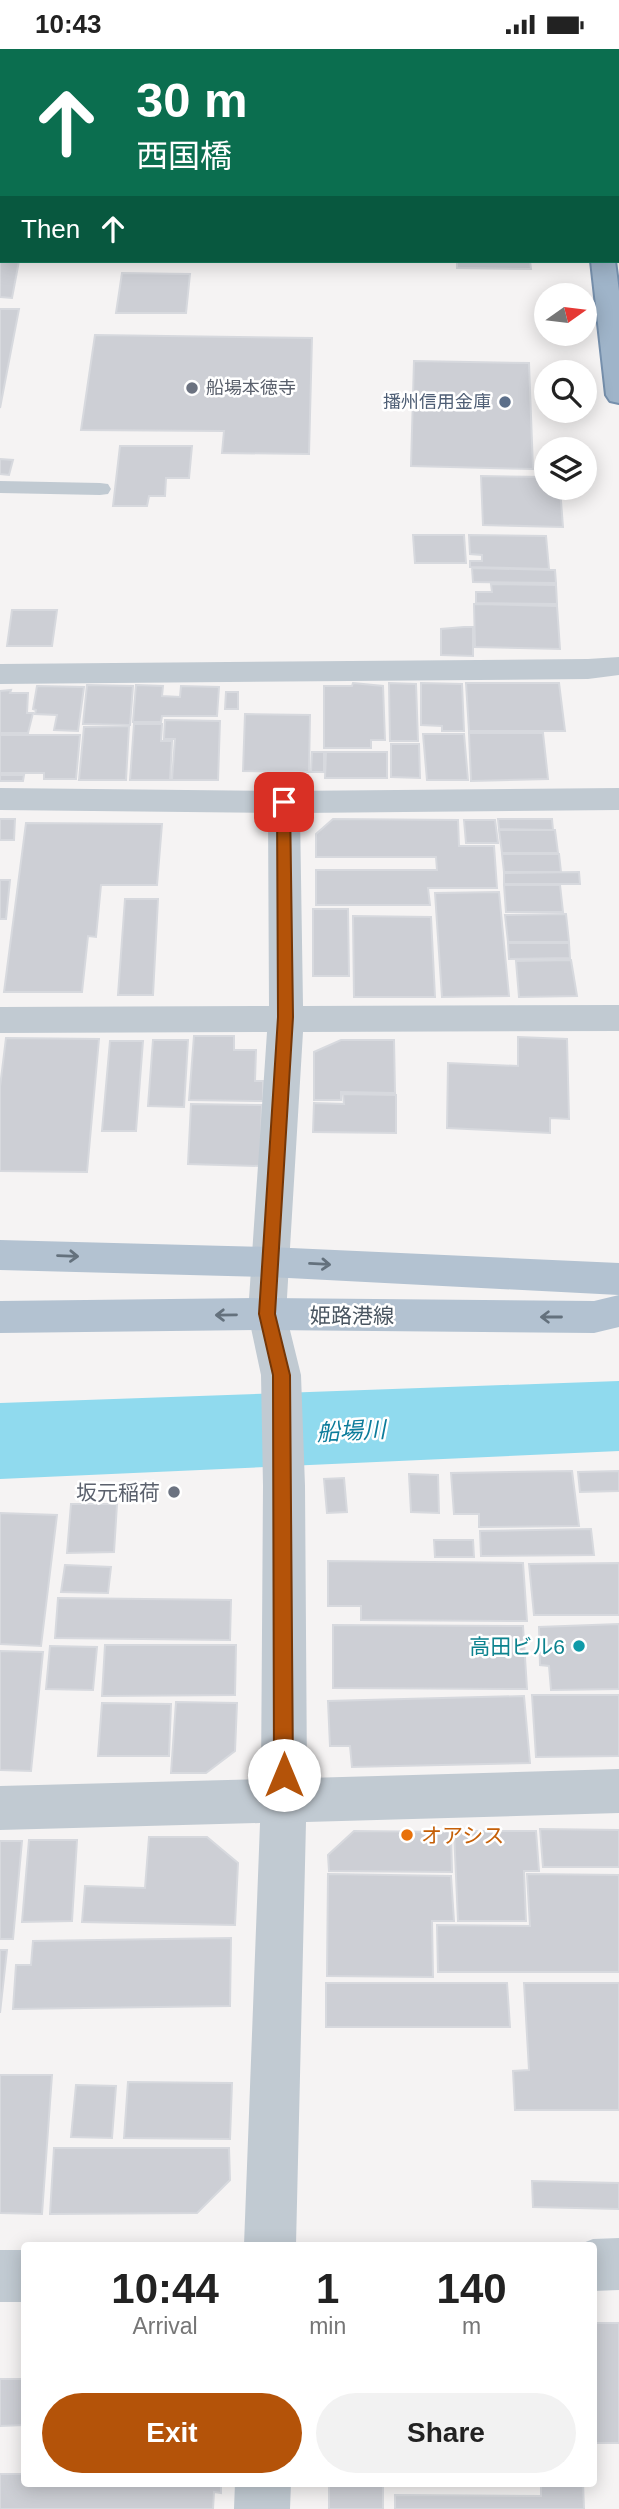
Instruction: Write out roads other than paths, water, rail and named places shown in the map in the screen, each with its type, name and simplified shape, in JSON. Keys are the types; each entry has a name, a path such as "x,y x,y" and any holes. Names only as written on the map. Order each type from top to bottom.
{"highway":[{"path":"603,263 619,395"}],"main road":[{"path":"0,1255 270,1262 619,1279"},
{"name":"姫路港線","path":"0,1317 267,1314 594,1317 619,1311"}],"street":[{"path":"0,674 588,669 619,666"},
{"path":"0,799 284,802 619,799"},
{"path":"270,2242 284,1801 284,1486 281,1375 267,1314 286,1017 284,802"},
{"path":"0,1020 619,1018"},
{"path":"0,1808 619,1791"},
{"path":"597,2265 619,2264"},
{"path":"0,2276 21,2276"},
{"path":"262,2509 263,2487"}],"lane":[{"path":"0,487 100,489"}],"water":[{"name":"船場川","path":"619,1381 619,1451 0,1479 0,1403"}],"place":[{"name":"船場本徳寺","path":"192,388"},
{"name":"播州信用金庫","path":"505,402"},
{"name":"坂元稲荷","path":"174,1492"},
{"name":"高田ビル6","path":"579,1646"},
{"name":"オアシス","path":"407,1835"}]}
